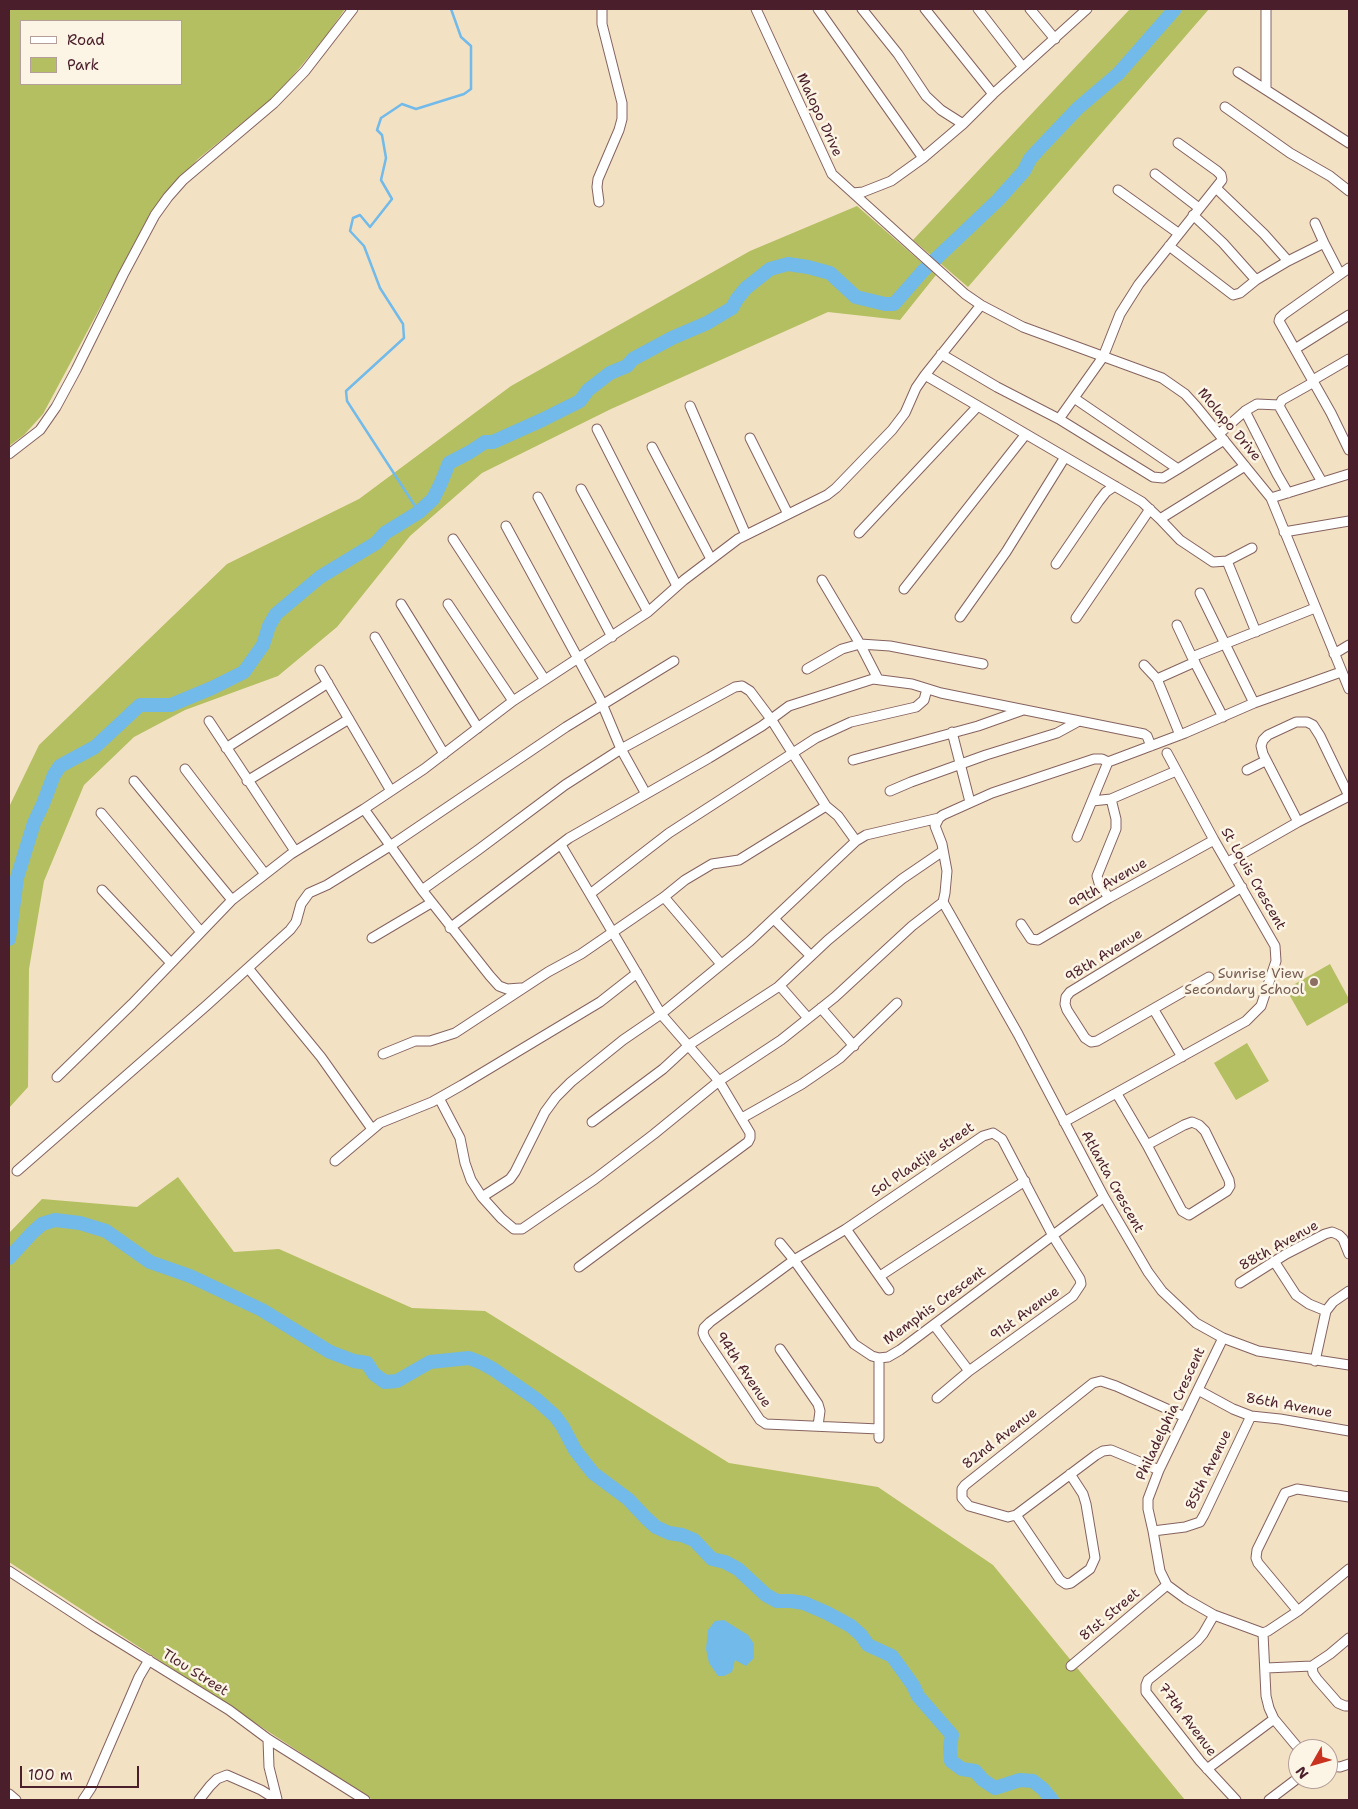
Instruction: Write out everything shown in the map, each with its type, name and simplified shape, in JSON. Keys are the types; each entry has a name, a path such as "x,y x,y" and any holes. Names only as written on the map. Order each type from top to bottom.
{"street":[{"path":"9,454 40,430 56,407 155,215 168,197 182,180 274,104 305,71 353,9"},
{"path":"599,202 598,179 622,119 622,104 604,31 602,9"},
{"name":"Malopo Drive","path":"756,9 832,174 946,277"},
{"path":"818,9 923,158"},
{"path":"862,9 898,54 926,96 941,110 963,124"},
{"path":"925,9 993,94"},
{"path":"978,9 1022,66"},
{"path":"1030,9 1055,39"},
{"path":"853,193 863,192 891,181 923,158 963,124 1022,66 1055,39 1085,9"},
{"path":"1266,9 1266,90"},
{"path":"1238,72 1349,143"},
{"path":"1225,107 1290,152 1330,176 1349,192"},
{"path":"1059,419 1103,357 1113,328 1139,284 1222,180 1221,175 1202,158 1178,143"},
{"path":"1154,174 1199,208"},
{"path":"1216,188 1264,234 1288,261"},
{"path":"1118,190 1178,233"},
{"path":"1193,215 1223,243 1256,280"},
{"path":"1315,223 1340,274"},
{"path":"1169,246 1233,295 1240,293 1256,280 1288,261 1324,243"},
{"path":"1349,268 1280,318 1281,325 1314,381 1349,450"},
{"name":"Molapo Drive","path":"946,277 981,305 1023,327 1162,378 1172,383 1185,394 1270,498 1349,689"},
{"path":"57,1077 132,1004 232,900 295,851 391,791 444,754 513,701 578,660 648,612 677,586 738,540 827,495 836,488 905,413 916,388 925,375 981,305"},
{"path":"1295,349 1349,315"},
{"path":"941,354 997,387 1059,419 1153,477 1163,478 1178,469 1221,437 1246,411 1257,404 1279,406"},
{"path":"1279,406 1282,400 1349,359"},
{"path":"925,375 1115,486 1150,509 1180,540 1214,562 1226,561 1252,548"},
{"path":"1074,398 1178,469"},
{"path":"690,406 746,535"},
{"path":"859,533 978,406"},
{"path":"1279,406 1322,482"},
{"path":"1246,411 1288,493"},
{"path":"597,429 677,586"},
{"path":"904,589 1026,434"},
{"path":"750,438 788,514"},
{"path":"652,447 711,560"},
{"path":"960,618 1006,552 1065,457"},
{"path":"1160,519 1245,466"},
{"path":"1270,498 1349,474"},
{"path":"1056,564 1098,501 1115,486"},
{"path":"580,489 648,612"},
{"path":"538,497 612,637"},
{"path":"1076,618 1150,509"},
{"path":"1284,532 1349,521"},
{"path":"506,526 603,706 621,749 646,794"},
{"path":"453,540 545,680"},
{"path":"1226,561 1256,632"},
{"path":"822,580 860,644 878,680"},
{"path":"1200,593 1254,703"},
{"path":"401,604 478,728"},
{"path":"448,604 513,701"},
{"path":"1157,679 1226,644 1315,608"},
{"path":"1176,625 1223,717"},
{"path":"375,637 444,754"},
{"path":"807,669 842,649 860,644 890,646 982,664"},
{"path":"1334,654 1349,645"},
{"path":"17,1171 290,930 296,922 301,904 309,893 327,885 390,846 566,728 674,661"},
{"path":"1144,665 1157,679 1180,735"},
{"path":"320,670 391,791"},
{"path":"482,1197 510,1179 546,1112 556,1097 571,1082 623,1040 661,1014 722,964 774,919 856,841 866,834 939,818 950,810 992,793 1094,759 1102,759 1108,762 1180,735 1254,703 1341,672"},
{"path":"450,928 561,844 717,754 789,706 873,679 891,680 1024,710 1144,734 1147,736 1151,746"},
{"path":"226,748 328,683"},
{"path":"422,890 565,786 621,749 735,687 742,686 750,691 771,719 826,806 838,816 856,841"},
{"path":"590,894 669,833 816,738 851,722 916,707 924,700 927,688"},
{"path":"853,760 978,726 1024,710"},
{"path":"247,781 349,719"},
{"path":"208,721 295,851"},
{"path":"890,791 960,764 1057,733 1079,721"},
{"path":"1228,862 1298,822 1349,796 1320,736 1313,725 1307,722 1296,722 1268,735 1263,740 1261,746 1265,760 1298,822"},
{"path":"952,732 970,802"},
{"name":"St Louis Crescent","path":"1064,1122 1246,1021 1261,1006 1277,955 1275,946 1214,840 1168,753"},
{"path":"1247,770 1265,760"},
{"path":"1076,837 1108,762"},
{"path":"185,769 265,874"},
{"path":"1092,802 1111,798 1176,771"},
{"path":"134,780 232,900"},
{"path":"1109,898 1099,883 1097,876 1116,829 1116,819 1111,798"},
{"path":"383,1054 415,1041 430,1041 455,1033 524,987 612,934 685,880 712,864 739,860 826,806"},
{"path":"364,809 450,928 500,986 507,989 524,987"},
{"path":"101,813 201,932"},
{"path":"439,1098 460,1138 471,1180 482,1197 514,1229 522,1230 595,1179 719,1081 781,1040 821,1008 912,926 943,902 947,870 935,826 939,818"},
{"name":"99th Avenue","path":"1021,924 1031,939 1038,940 1214,840"},
{"path":"561,844 612,934 661,1014 719,1081 750,1133 748,1142 579,1267"},
{"path":"592,1122 663,1069 689,1045 780,986 811,956 875,901 902,879 943,851"},
{"name":"98th Avenue","path":"1209,977 1103,1039 1091,1042 1085,1038 1065,1004 1066,996 1070,992 1242,887"},
{"path":"102,890 171,963"},
{"path":"664,897 722,964"},
{"name":"Atlanta Crescent","path":"943,902 1018,1034 1104,1197 1148,1272 1162,1292 1196,1323 1223,1338 1258,1350 1315,1361 1349,1365"},
{"path":"372,938 432,903"},
{"path":"774,919 811,956"},
{"path":"248,968 321,1057 372,1129"},
{"path":"335,1161 380,1122 439,1098 600,1002 636,973"},
{"path":"780,986 808,1018"},
{"path":"742,1118 802,1084 840,1058 896,1004"},
{"path":"821,1008 854,1046"},
{"path":"1154,1010 1182,1057"},
{"path":"1117,1094 1185,1214 1189,1215 1197,1211 1227,1191 1230,1186 1229,1180 1205,1131 1199,1124 1192,1122 1184,1125 1147,1145"},
{"name":"Sol Plaatjie street","path":"794,1260 988,1134 993,1134 1002,1139 1053,1236"},
{"path":"880,1276 1025,1181"},
{"name":"Memphis Crescent","path":"780,1243 854,1344 872,1356 888,1357 934,1325 1104,1197"},
{"path":"846,1228 889,1290"},
{"name":"88th Avenue","path":"1240,1283 1274,1261 1324,1234 1332,1232 1343,1239 1349,1254"},
{"name":"91st Avenue","path":"937,1398 969,1372 1073,1296 1080,1288 1080,1279 1053,1236"},
{"name":"94th Avenue","path":"794,1260 704,1328 705,1338 760,1420 771,1426 818,1426 879,1434 880,1358"},
{"path":"1274,1261 1296,1295 1309,1304 1326,1311"},
{"path":"1315,1361 1326,1311 1333,1302 1349,1292"},
{"path":"934,1325 969,1372"},
{"name":"Philadelphia Crescent","path":"1168,1585 1160,1571 1148,1509 1148,1499 1159,1470 1223,1338"},
{"path":"780,1349 818,1404 820,1411 818,1426"},
{"name":"82nd Avenue","path":"1016,1515 1008,1516 969,1506 962,1498 962,1489 1093,1383 1102,1381 1116,1386 1185,1417"},
{"name":"86th Avenue","path":"1198,1390 1233,1409 1252,1416 1280,1418 1349,1431"},
{"name":"85th Avenue","path":"1153,1531 1185,1527 1200,1522 1252,1416"},
{"path":"1070,1474 1083,1494 1086,1504 1095,1558 1090,1569 1066,1584 1060,1580 1016,1515 1070,1474 1103,1451 1111,1450 1159,1470"},
{"path":"1298,1611 1258,1563 1256,1558 1257,1550 1285,1493 1296,1489 1349,1497"},
{"path":"1168,1585 1186,1599 1214,1615 1263,1633 1268,1632 1298,1611 1349,1569"},
{"name":"Tlou Street","path":"9,1571 229,1710 268,1739 364,1800"},
{"name":"81st Street","path":"1070,1666 1168,1585"},
{"name":"77th Avenue","path":"1214,1615 1208,1628 1197,1641 1148,1680 1146,1692 1207,1770 1236,1800"},
{"path":"1263,1633 1266,1696 1274,1719 1291,1739"},
{"path":"1266,1668 1312,1666 1349,1638"},
{"path":"83,1800 91,1788 139,1677 149,1660"},
{"path":"1312,1666 1313,1673 1317,1679 1338,1703 1349,1706"},
{"path":"1207,1770 1274,1719"},
{"path":"268,1739 269,1767 277,1800"},
{"path":"199,1800 217,1779 227,1775 261,1790 277,1800"},
{"path":"1269,1800 1288,1786"},
{"path":"9,1794 16,1800"}],"green space":[{"path":"9,9 345,9 326,36 274,97 198,159 147,220 43,414 24,435 9,446"},
{"path":"1130,9 1209,9 968,287 913,240"},
{"path":"857,206 936,275 900,320 828,312 611,409 482,473 410,536 337,627 278,676 185,710 134,737 84,785 44,881 29,969 28,1087 9,1108 9,807 39,745 227,564 359,499 511,386 750,251"},
{"path":"1330,964 1349,1002 1307,1026 1286,989"},
{"path":"1247,1043 1269,1081 1236,1100 1214,1063"},
{"path":"178,1177 234,1252 279,1249 412,1308 485,1311 729,1463 878,1487 993,1565 1185,1800 373,1800 9,1562 9,1233 42,1199 137,1207"}],"water":[{"path":"724,1620 748,1635 754,1644 754,1658 746,1666 735,1660 732,1672 724,1676 718,1676 709,1663 706,1649 708,1630 715,1621"}],"waterway":[{"path":"419,512 347,401 346,391 404,338 403,324 380,288 364,246 350,231 353,218 360,215 370,227 392,199 381,180 386,158 382,135 377,130 381,118 402,104 416,109 464,94 471,89 471,46 461,37 451,9"},
{"path":"9,939 17,878 34,823 54,775 60,766 95,747 140,705 171,705 244,672 263,645 269,626 276,614 320,577 376,543 385,533 419,512 433,499 449,463 485,442 493,442 580,401 588,390 610,373 627,366 633,359 672,338 707,323 732,308 746,288 770,269 788,264 830,273 856,297 885,304 894,304 923,271 998,200 1024,171 1030,159 1039,149 1078,108 1118,74 1175,9"},
{"path":"9,1258 42,1224 55,1220 80,1223 106,1231 150,1262 190,1276 262,1310 330,1352 354,1361 367,1363 374,1374 385,1382 397,1381 430,1362 469,1358 482,1363 536,1399 555,1416 575,1450 593,1473 628,1499 656,1527 694,1540 712,1559 725,1562 738,1569 766,1595 777,1601 804,1603 827,1613 851,1626 868,1645 892,1656 913,1685 918,1696 952,1735 951,1761 962,1769 975,1771 983,1780 995,1788 1020,1780 1033,1781 1052,1800"}],"place":[{"name":"Sunrise View Secondary School","path":"1314,982"}]}
